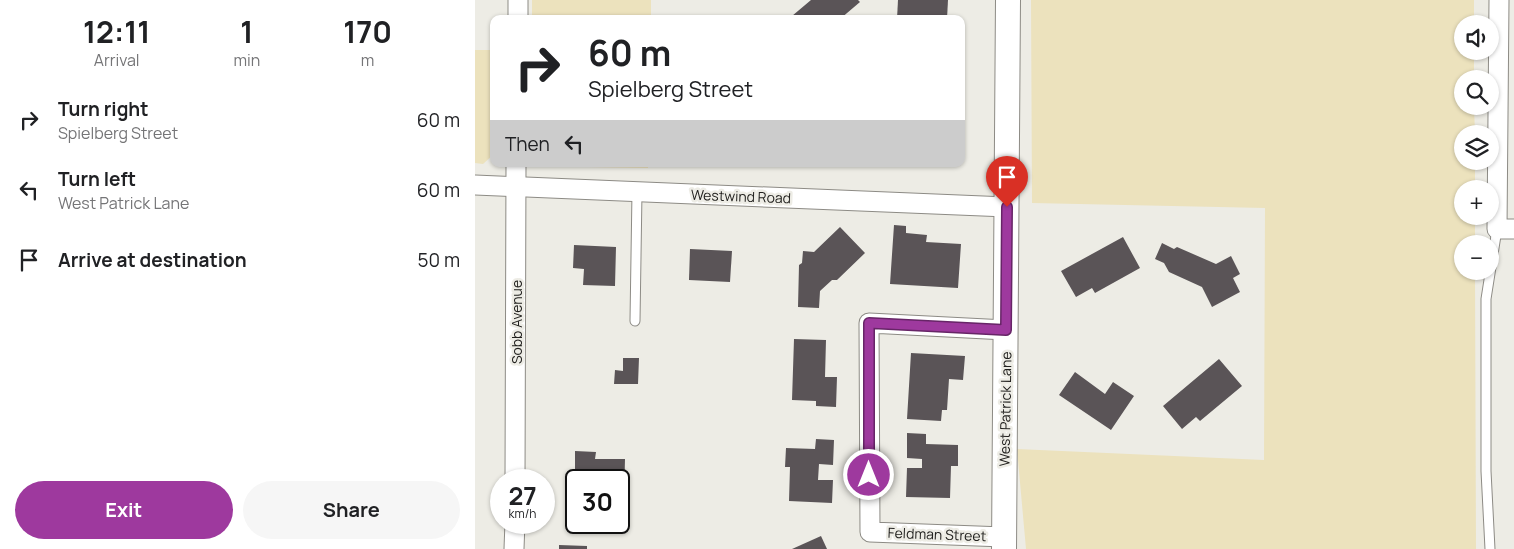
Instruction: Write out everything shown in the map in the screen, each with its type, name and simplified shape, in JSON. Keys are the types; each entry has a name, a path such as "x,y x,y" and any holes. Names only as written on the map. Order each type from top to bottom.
{"street":[{"path":"518,0 518,15"},
{"name":"West Patrick Lane","path":"1004,543 1009,0"},
{"path":"1499,0 1506,229"},
{"name":"Sobb Avenue","path":"515,469 517,167"},
{"name":"Westwind Road","path":"475,185 1007,207"},
{"name":"Feldman Street","path":"1004,543 870,532 869,323 1006,330"},
{"path":"514,549 515,534"}],"lane":[{"path":"635,321 637,192"},
{"path":"1490,549 1486,471 1487,299 1506,229"}],"sand":[{"path":"532,0 651,0 651,15 532,15"},
{"path":"1031,0 1474,0 1474,15 1454,15 1454,60 1474,60 1474,70 1454,70 1454,115 1474,115 1475,125 1454,125 1454,170 1475,170 1475,180 1454,180 1454,225 1475,225 1475,235 1454,235 1454,280 1475,280 1476,549 1026,549 1017,449 1264,460 1265,208 1032,203"},
{"path":"475,50 490,50 490,158 483,164 475,163"},
{"path":"588,167 648,167 648,168"}],"building":[{"path":"811,0 858,0 860,2 845,15 793,15"},
{"path":"898,0 948,0 947,15 897,15"},
{"path":"894,225 906,226 906,233 927,235 926,242 961,244 958,288 890,284"},
{"path":"840,227 865,253 837,280 832,280 820,291 819,308 798,307 799,265 802,263 803,251 814,252"},
{"path":"1123,237 1140,268 1095,293 1092,288 1076,297 1061,271"},
{"path":"1162,243 1174,249 1177,247 1216,264 1231,256 1240,274 1233,278 1240,292 1212,307 1202,287 1169,272 1164,263 1155,259"},
{"path":"574,245 616,247 615,286 583,285 584,269 573,268"},
{"path":"690,249 732,251 730,282 689,280"},
{"path":"794,339 826,340 825,377 837,377 836,407 816,406 816,401 792,400"},
{"path":"911,353 965,356 963,380 949,379 947,410 942,410 941,421 907,419"},
{"path":"623,358 639,358 638,384 614,384 615,370 623,371"},
{"path":"1219,359 1242,386 1200,421 1196,417 1182,429 1163,406"},
{"path":"1075,372 1105,394 1113,382 1134,396 1111,430 1059,395"},
{"path":"907,433 926,434 926,444 958,445 958,466 951,466 950,498 906,497 907,468 922,468 922,459 907,458"},
{"path":"816,439 834,440 833,465 819,464 818,480 833,480 832,503 789,501 790,467 785,467 786,448 815,449"},
{"path":"575,451 596,452 595,459 625,459 625,469 575,469"},
{"path":"821,536 827,549 792,549"},
{"path":"559,545 587,546 587,549 559,549"}],"route":[{"path":"869,475 869,323 1006,330 1007,207"}]}
